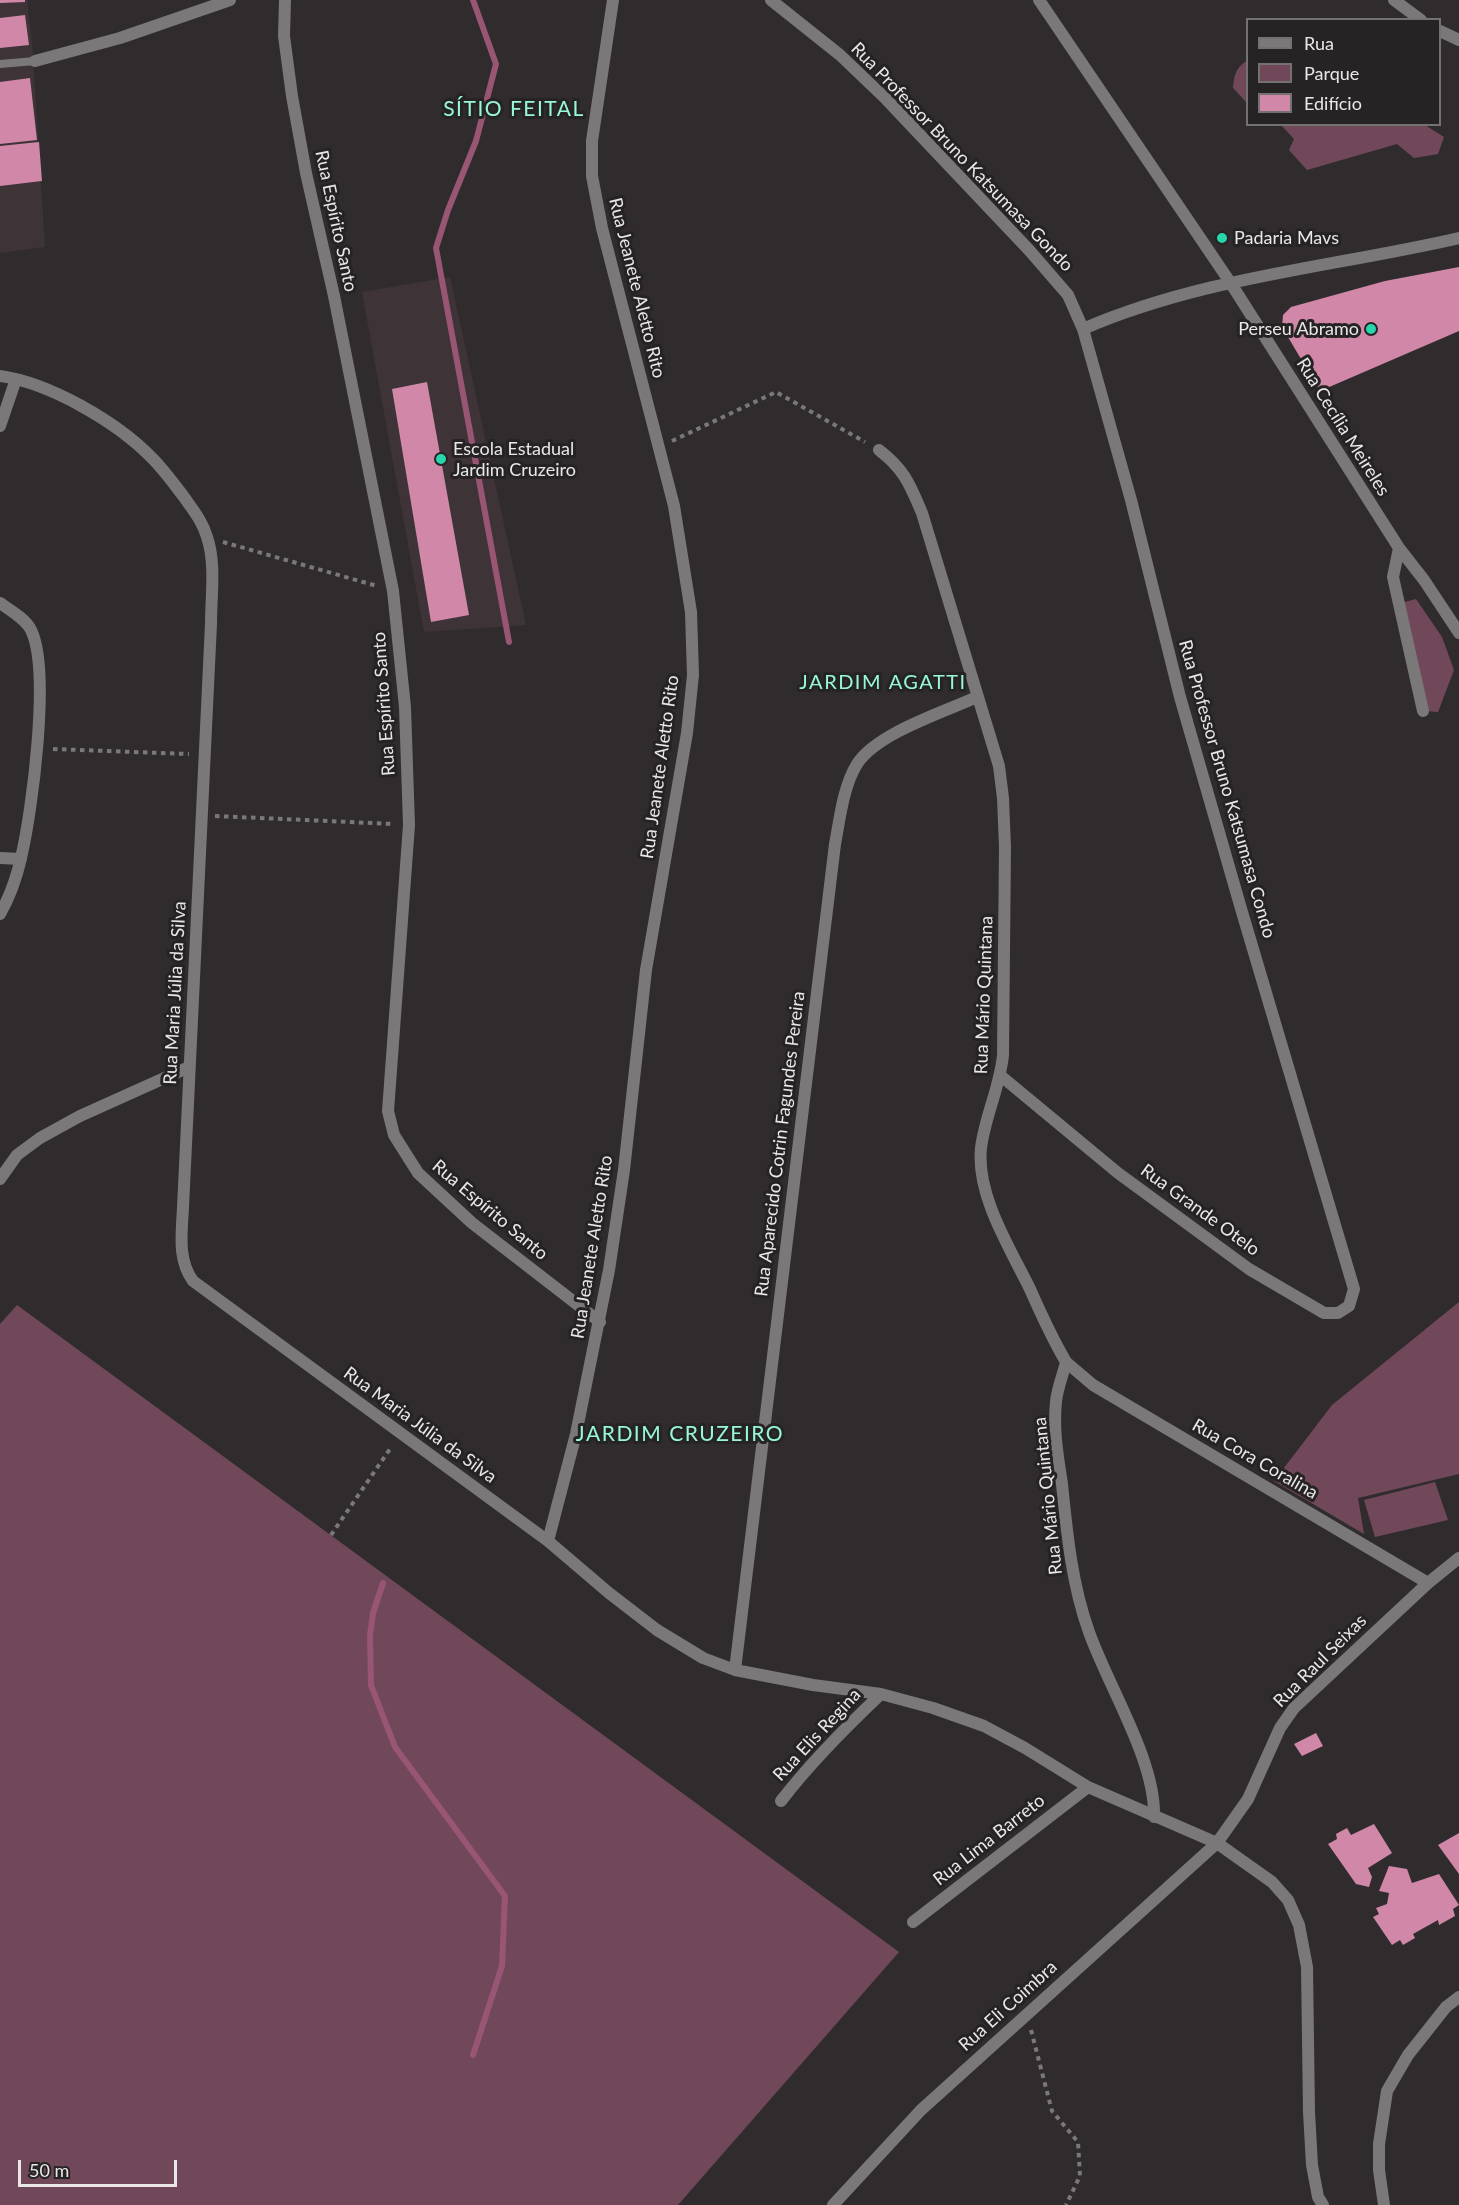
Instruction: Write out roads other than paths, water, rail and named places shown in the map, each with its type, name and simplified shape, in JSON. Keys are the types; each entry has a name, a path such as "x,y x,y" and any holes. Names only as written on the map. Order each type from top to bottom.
{"street":[{"path":"35,61 120,38 230,0"},
{"name":"Rua Espírito Santo","path":"285,0 284,36 296,118 393,591 405,707 409,825 388,1110 394,1135 418,1173 464,1216 600,1322"},
{"name":"Rua Jeanete Aletto Rito","path":"548,1541 576,1434 600,1322 624,1170 646,970 687,732 693,675 691,612 683,554 660,447 613,273 592,176 592,141 613,0"},
{"name":"Rua Professor Bruno Katsumasa Gondo","path":"771,0 840,55 886,99 1029,250 1068,295 1083,329"},
{"name":"Rua Cecília Meireles","path":"1039,0 1230,282 1398,548 1424,580 1459,633"},
{"path":"1394,0 1418,18"},
{"path":"1441,31 1459,40"},
{"path":"1083,329 1124,311 1230,282 1459,238"},
{"name":"Rua Professor Bruno Katsumasa Condo","path":"1083,329 1131,500 1184,708 1345,1257"},
{"name":"Rua Maria Júlia da Silva","path":"0,376 16,379 57,394 108,423 151,457 199,518 208,537 211,587 205,755 182,1245 186,1271 193,1281 548,1541 657,1630 703,1658 735,1670 813,1685 881,1694 933,1708 984,1726 1088,1787 1217,1843 1272,1882 1288,1900 1299,1925 1307,1967 1312,2165 1318,2197 1323,2205"},
{"path":"0,426 16,379"},
{"name":"Rua Mário Quintana","path":"879,450 906,477 922,513 999,766 1005,847 1003,1045 1001,1076 986,1123 981,1149 984,1185 1000,1228 1048,1331 1066,1362 1056,1400 1055,1432 1071,1562 1089,1633 1148,1775 1155,1801 1154,1817"},
{"path":"1398,548 1393,577 1423,711"},
{"path":"0,603 30,627 36,643 40,673 36,748 21,859 0,914"},
{"name":"Rua Aparecido Cotrin Fagundes Pereira","path":"735,1670 835,844 845,795 857,765 870,750 891,735 978,697"},
{"path":"0,858 21,859"},
{"path":"0,1179 17,1155 40,1138 80,1116 189,1067"},
{"name":"Rua Grande Otelo","path":"1001,1076 1128,1180 1249,1269 1324,1313 1338,1313 1349,1306 1354,1289 1345,1257"},
{"name":"Rua Cora Coralina","path":"1066,1362 1093,1385 1428,1583"},
{"name":"Rua Raul Seixas","path":"1217,1843 1248,1799 1280,1728 1294,1708 1428,1583 1459,1558"},
{"name":"Rua Elis Regina","path":"781,1801 804,1770 881,1694"},
{"name":"Rua Lima Barreto","path":"913,1922 1088,1787"},
{"name":"Rua Eli Coimbra","path":"833,2205 921,2109 1217,1843"},
{"path":"1383,2205 1379,2144 1388,2091 1408,2055 1446,2007 1459,1997"}],"lane":[{"path":"0,64 35,61"}],"waterway":[{"path":"473,0 496,64 476,141 448,210 436,248 509,642"},
{"path":"383,1583 373,1613 370,1636 371,1685 395,1747 505,1896 502,1966 473,2055"}],"place":[{"name":"Padaria Mavs","path":"1222,238"},
{"name":"Perseu Abramo","path":"1371,329"},
{"name":"Escola Estadual Jardim Cruzeiro","path":"441,459"}],"district":[{"name":"SÍTIO FEITAL","path":"514,109"},
{"name":"JARDIM AGATTI","path":"883,683"},
{"name":"JARDIM CRUZEIRO","path":"680,1434"}]}
